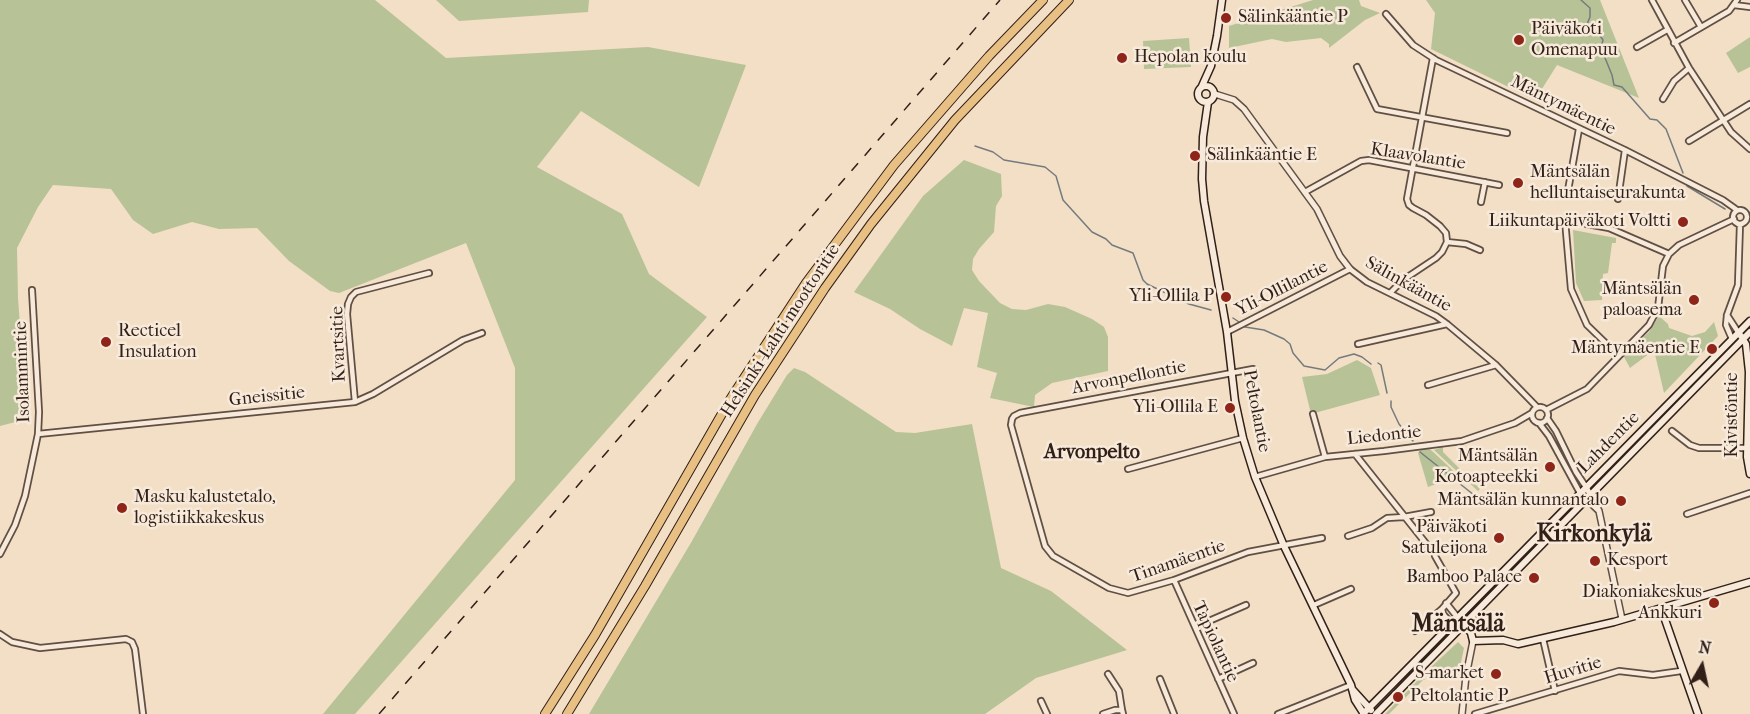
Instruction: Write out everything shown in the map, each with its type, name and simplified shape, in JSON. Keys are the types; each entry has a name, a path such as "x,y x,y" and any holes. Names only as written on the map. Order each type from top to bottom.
{"highway":[{"name":"Helsinki-Lahti moottoritie","path":"545,714 595,635 731,398 806,283 894,165 981,65 1043,0"},
{"name":"Helsinki-Lahti moottoritie","path":"567,714 645,586 754,395 825,288 871,224 955,120 1069,0"}],"main road":[{"path":"1211,66 1212,99 1205,102 1197,94 1211,66 1222,0"},
{"path":"1203,86 1213,91"},
{"name":"Peltolantie","path":"1205,102 1202,169 1204,201 1243,438 1284,546 1314,605 1363,714"},
{"name":"Lahdentie","path":"1373,712 1452,624 1750,321"},
{"name":"Kivistöntie","path":"1738,332 1746,344 1748,359 1750,474"},
{"name":"Lahdentie","path":"1363,714 1373,712 1464,625 1750,332"},
{"name":"Kivistöntie","path":"1732,339 1748,359"},
{"path":"1452,624 1465,637 1472,640 1503,640 1515,644 1622,619 1750,582"},
{"path":"1661,608 1698,714"},
{"path":"1458,618 1471,633 1472,640"},
{"name":"Peltolantie","path":"1351,687 1373,712"}],"street":[{"path":"1652,0 1674,43 1731,132 1750,149"},
{"path":"1685,0 1701,27"},
{"path":"1674,43 1729,11 1735,2 1750,7"},
{"name":"Mäntymäentie","path":"1386,14 1413,45 1432,58 1624,150 1723,200 1737,210"},
{"path":"1637,47 1667,30"},
{"path":"1390,293 1403,280 1436,258 1447,242 1446,233 1440,226 1409,205 1407,200 1432,58"},
{"path":"1357,67 1377,109 1507,133"},
{"path":"1663,99 1674,81 1689,68"},
{"name":"Sälinkääntie","path":"1213,91 1239,104 1317,209 1340,256 1350,269 1367,282 1436,316 1447,324 1496,365 1537,408"},
{"path":"1689,141 1750,104"},
{"path":"1567,196 1579,129"},
{"path":"1618,199 1624,150"},
{"name":"Klaavolantie","path":"1305,192 1361,161 1369,160 1499,185"},
{"path":"1481,202 1485,182"},
{"path":"1734,219 1734,213 1737,210 1748,212 1747,219 1740,224"},
{"path":"1734,219 1740,224"},
{"path":"1546,411 1587,389 1654,318 1664,266 1669,254 1679,245 1734,219"},
{"path":"1518,222 1565,220 1610,228 1669,254"},
{"path":"1565,220 1571,289 1587,325 1618,356"},
{"path":"1732,339 1726,325 1727,315 1738,285 1740,224"},
{"path":"1447,242 1466,244 1480,250"},
{"name":"Yli-Ollilantie","path":"1227,332 1350,269"},
{"name":"Kvartsitie","path":"355,402 347,314 351,297 356,292 429,273"},
{"name":"Isolammintie","path":"0,554 15,525 25,496 38,434 39,412 32,290"},
{"path":"1727,315 1738,332"},
{"path":"1358,344 1447,324"},
{"name":"Gneissitie","path":"38,434 355,402 373,394 463,340 482,333"},
{"path":"1428,384 1496,365"},
{"name":"Arvonpellontie","path":"1012,418 1020,413 1253,369"},
{"path":"1599,511 1580,493 1549,436 1537,422 1532,413 1537,408 1543,408 1546,411 1547,418 1599,511 1622,619"},
{"name":"Liedontie","path":"1256,477 1325,457 1462,441 1515,423 1532,413"},
{"path":"1313,414 1325,457"},
{"name":"Tinamäentie","path":"1012,418 1011,425 1048,551 1053,556 1117,591 1128,593 1174,580 1248,552 1322,538"},
{"path":"1537,422 1544,422 1547,418"},
{"name":"Liedontie","path":"1515,423 1537,422"},
{"path":"1672,431 1690,445 1699,448 1748,448"},
{"path":"1128,469 1243,438"},
{"path":"1355,454 1428,546"},
{"path":"1687,514 1750,494"},
{"path":"1348,536 1372,528 1387,518 1431,512"},
{"path":"1415,631 1442,609 1456,593 1435,556"},
{"name":"Tapiolantie","path":"1174,580 1234,714"},
{"path":"1314,605 1351,589"},
{"path":"1446,603 1458,618"},
{"path":"1194,627 1246,605"},
{"path":"1442,609 1443,614 1452,624"},
{"path":"0,634 12,642 40,648 126,639 132,642 135,649 143,714"},
{"path":"1543,639 1555,691"},
{"path":"1462,714 1472,640"},
{"path":"1218,679 1253,663"},
{"name":"Huvitie","path":"1475,714 1619,671 1653,675 1682,670"},
{"path":"1103,714 1115,710 1122,712 1119,691 1108,674"},
{"path":"1160,679 1174,714"},
{"path":"1278,714 1351,687"},
{"path":"1041,701 1047,714"}],"green space":[{"path":"0,0 375,0 446,58 648,47 746,65 699,187 581,111 537,167 622,214 649,274 707,317 355,714 323,714 515,480 515,368 466,243 339,293 330,291 289,261 257,228 219,229 192,222 153,234 133,220 111,189 53,185 38,207 17,248 18,298 27,419 0,426"},
{"path":"436,0 589,0 588,12 459,21"},
{"path":"1313,0 1359,0 1361,6 1380,13 1365,20 1329,48 1329,44 1321,38 1286,42 1272,39 1229,48 1229,26"},
{"path":"1426,0 1600,0 1639,98 1557,65 1535,100 1431,49 1435,13"},
{"path":"1750,37 1750,67 1738,73 1726,53"},
{"path":"1189,38 1191,67 1144,69 1143,41"},
{"path":"964,160 1001,174 1002,196 996,206 994,232 973,259 972,270 979,281 1000,303 1012,309 1026,310 1048,304 1065,307 1104,327 1108,337 1108,371 1052,383 1035,395 1034,407 990,398 997,373 977,367 988,313 964,308 952,346 920,329 890,309 854,292 923,196"},
{"path":"1573,230 1616,238 1616,243 1612,243 1608,273 1603,274 1602,300 1584,301 1576,283"},
{"path":"1659,316 1669,328 1692,336 1705,332 1714,322 1718,336 1664,393 1654,350 1630,368 1623,355 1649,332"},
{"path":"1357,360 1371,368 1380,395 1311,414 1302,377 1327,374"},
{"path":"794,368 805,372 896,432 915,433 972,424 1001,568 1051,591 1127,650 1036,678 985,714 589,714 692,541 757,424 787,375"},
{"path":"1443,447 1443,452 1480,489 1478,491 1434,450"},
{"path":"1428,448 1459,476 1428,487 1418,453 1421,449"},
{"path":"1458,642 1464,648 1458,677 1430,674 1430,668"},
{"path":"1422,676 1425,680 1389,714 1385,714"}],"waterway":[{"path":"1581,0 1590,8 1588,30 1598,33 1603,40 1601,48 1614,85 1622,87 1650,119 1657,120 1666,129 1683,173"},
{"path":"975,146 993,152 1004,160 1045,167 1056,176 1063,200 1092,232 1112,245 1133,253 1143,280 1147,284 1189,304 1211,310"},
{"path":"1687,186 1725,209"},
{"path":"1233,318 1239,322"},
{"path":"1245,327 1264,330 1284,339 1290,344 1293,353 1304,366 1325,370 1339,358 1354,354 1371,364"},
{"path":"1378,363 1381,365 1387,393"},
{"path":"1391,401 1391,407 1399,424 1413,441"},
{"path":"1420,452 1479,499"}],"railway":[{"path":"379,714 1000,0"}],"place":[{"name":"Sälinkääntie P","path":"1226,18"},
{"name":"Päiväkoti Omenapuu","path":"1519,40"},
{"name":"Hepolan koulu","path":"1122,58"},
{"name":"Sälinkääntie E","path":"1195,156"},
{"name":"Mäntsälän helluntaiseurakunta","path":"1518,183"},
{"name":"Liikuntapäiväkoti Voltti","path":"1683,222"},
{"name":"Yli-Ollila P","path":"1226,297"},
{"name":"Mäntsälän paloasema","path":"1694,300"},
{"name":"Recticel Insulation","path":"106,342"},
{"name":"Mäntymäentie E","path":"1712,349"},
{"name":"Yli-Ollila E","path":"1230,408"},
{"name":"Mäntsälän Kotoapteekki","path":"1550,467"},
{"name":"Mäntsälän kunnantalo","path":"1621,501"},
{"name":"Masku kalustetalo, logistiikkakeskus","path":"122,508"},
{"name":"Päiväkoti Satuleijona","path":"1499,538"},
{"name":"Kesport","path":"1595,561"},
{"name":"Bamboo Palace","path":"1534,578"},
{"name":"Diakoniakeskus Ankkuri","path":"1714,603"},
{"name":"S-market","path":"1496,674"},
{"name":"Peltolantie P","path":"1398,697"}],"district":[{"name":"Arvonpelto","path":"1092,453"},
{"name":"Kirkonkylä","path":"1594,535"},
{"name":"Mäntsälä","path":"1458,625"}]}
